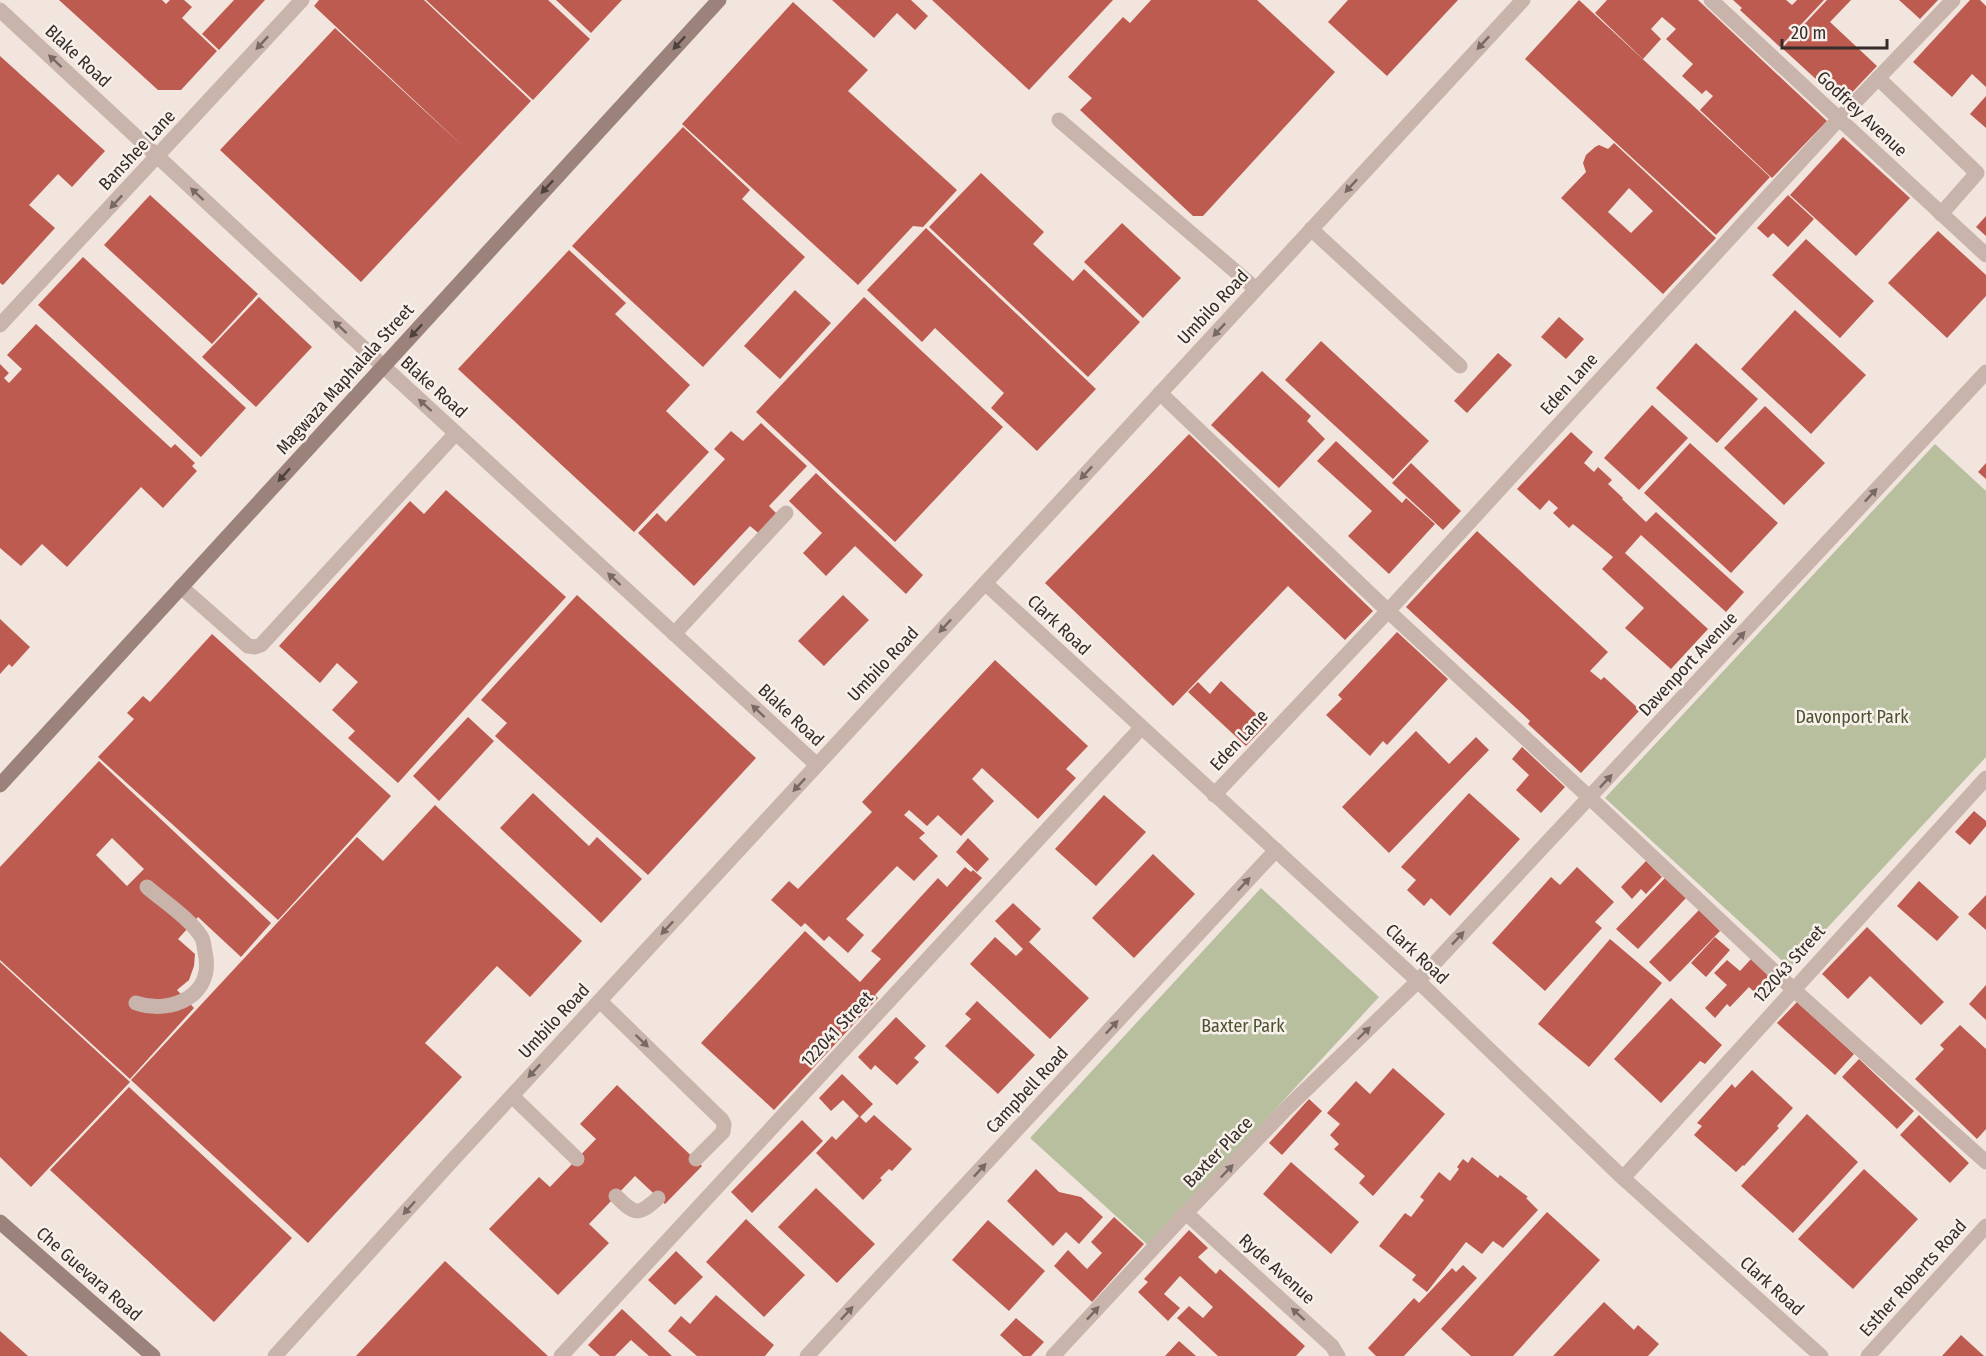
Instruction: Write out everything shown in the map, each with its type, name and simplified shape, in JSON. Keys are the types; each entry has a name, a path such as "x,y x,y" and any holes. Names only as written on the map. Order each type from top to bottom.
{"main road":[{"name":"Magwaza Maphalala Street","path":"2,778 182,587 718,0"},
{"name":"Che Guevara Road","path":"0,1222 153,1356"}],"street":[{"name":"Banshee Lane","path":"0,325 302,0"},
{"name":"Umbilo Road","path":"274,1356 1523,0"},
{"name":"Godfrey Avenue","path":"1711,0 1986,255"},
{"name":"Eden Lane","path":"1214,795 1388,611 1839,119 1953,0"},
{"name":"Blake Road","path":"0,10 456,434 817,765"},
{"path":"1878,78 1977,173 1941,214"},
{"path":"1059,120 1256,289"},
{"path":"1311,229 1460,366"},
{"name":"Davenport Avenue","path":"1418,981 1986,372"},
{"path":"1160,393 1388,611 1793,989 1986,1162"},
{"path":"182,587 248,646 261,645 456,434"},
{"path":"674,634 786,513"},
{"name":"Clark Road","path":"985,583 1418,981 1623,1178 1821,1356"},
{"name":"122041 Street","path":"561,1356 1141,728"},
{"name":"122043 Street","path":"1623,1178 1986,778"},
{"name":"Campbell Road","path":"807,1356 1276,850"},
{"path":"136,1003 161,1007 184,1001 196,992 205,978 208,963 202,939 147,887"},
{"name":"Baxter Place","path":"1053,1356 1286,1109 1418,981"},
{"path":"600,1001 722,1120 723,1131 696,1159"},
{"path":"512,1096 577,1159"},
{"path":"616,1196 629,1209 636,1212 642,1211 658,1198"},
{"name":"Ryde Avenue","path":"1186,1213 1332,1346 1338,1356"},
{"name":"Esther Roberts Road","path":"1868,1356 1986,1227"}],"green space":[{"name":"Davonport Park","path":"1935,444 1986,491 1986,757 1790,968 1605,798"},
{"name":"Baxter Park","path":"1261,888 1379,997 1149,1246 1030,1138"}],"building":[{"path":"59,0 162,0 166,4 170,0 184,0 192,7 182,18 217,51 181,90 158,90"},
{"path":"234,0 265,0 219,50 202,34"},
{"path":"319,0 424,0 531,101 361,282 220,150 335,28 466,149 314,6"},
{"path":"426,0 548,0 590,39 533,100"},
{"path":"556,0 622,0 591,33"},
{"path":"832,0 911,0 928,16 915,30 897,13 874,38"},
{"path":"932,0 1113,0 1029,90"},
{"path":"1151,0 1257,0 1335,72 1203,216 1193,216 1080,110 1092,98 1068,77 1123,17 1130,23"},
{"path":"1348,0 1458,0 1387,76 1328,22"},
{"path":"1579,0 1770,177 1716,235 1525,59"},
{"path":"1607,0 1698,0 1827,121 1772,178 1700,110 1713,96 1706,90 1702,94 1682,76 1693,64 1666,39 1676,29 1662,17 1651,29 1661,39 1643,59 1595,13"},
{"path":"1733,0 1786,0 1792,5 1797,0 1824,0 1780,47 1740,10 1742,8"},
{"path":"1827,0 1851,0 1830,22 1877,66 1842,103 1782,48"},
{"path":"1899,0 1938,0 1920,19"},
{"path":"1970,0 1980,0 1986,6 1986,87 1972,74 1952,97 1913,62"},
{"path":"793,2 868,70 848,91 957,190 923,227 913,226 858,285 682,124"},
{"path":"0,56 105,151 72,187 58,174 29,205 55,228 3,285 0,283"},
{"path":"1986,96 1986,128 1970,114"},
{"path":"683,127 750,190 742,199 805,257 703,367 572,246"},
{"path":"1843,137 1910,198 1856,256 1790,195"},
{"path":"1614,143 1716,238 1663,294 1561,198 1586,172 1583,163 1586,155 1599,145 1608,149","holes":["1629,188 1653,211 1631,233 1608,212"]},
{"path":"981,173 1044,232 1033,244 1073,281 1084,269 1140,322 1088,377 929,227"},
{"path":"150,195 258,294 212,344 104,245"},
{"path":"1788,195 1814,219 1788,247 1773,233 1768,238 1757,228"},
{"path":"1986,216 1986,236 1976,227"},
{"path":"1122,223 1181,278 1143,318 1084,262"},
{"path":"926,228 1096,389 1037,451 991,408 1004,393 935,328 922,342 867,290"},
{"path":"1938,231 1986,275 1986,296 1947,338 1888,283"},
{"path":"1806,239 1874,301 1840,338 1772,275"},
{"path":"569,250 626,303 615,314 690,385 666,411 709,452 634,532 458,369"},
{"path":"83,257 246,408 201,457 38,305"},
{"path":"795,290 831,323 780,379 744,346"},
{"path":"259,297 312,347 256,407 202,357"},
{"path":"864,297 1003,427 895,542 756,412"},
{"path":"1795,310 1866,375 1811,434 1741,369"},
{"path":"1559,317 1584,339 1566,359 1541,337"},
{"path":"36,324 171,448 175,444 195,463 192,466 197,471 163,508 141,487 67,567 42,544 21,566 0,548 0,364 9,373 4,378 9,383 22,369 7,355"},
{"path":"1321,341 1429,441 1393,479 1285,380"},
{"path":"1696,343 1758,399 1717,443 1656,388"},
{"path":"1498,353 1512,365 1467,413 1454,401"},
{"path":"1262,371 1311,416 1307,421 1325,439 1279,488 1211,425"},
{"path":"1652,405 1688,438 1639,490 1604,458"},
{"path":"1765,406 1825,463 1784,505 1724,448"},
{"path":"761,423 807,466 769,506 780,517 762,536 750,526 694,586 638,533 657,513 666,522 725,459 714,449 731,431 743,441"},
{"path":"1571,432 1593,452 1584,463 1594,472 1598,467 1612,480 1608,484 1646,522 1656,512 1744,592 1726,612 1641,535 1625,553 1708,629 1671,669 1625,628 1644,608 1602,569 1613,557 1573,524 1569,528 1553,513 1558,508 1549,500 1540,510 1517,489"},
{"path":"1189,434 1373,611 1345,640 1288,586 1173,706 1045,583"},
{"path":"1336,441 1402,503 1406,498 1435,524 1389,574 1348,536 1372,511 1317,461"},
{"path":"1690,443 1778,523 1731,573 1644,493"},
{"path":"1411,463 1461,511 1443,530 1392,483"},
{"path":"1986,463 1986,479 1978,472"},
{"path":"816,473 923,575 906,594 855,546 826,576 803,553 822,533 789,501"},
{"path":"446,490 566,597 398,783 348,738 355,731 332,710 358,682 337,663 320,683 279,646 410,501 424,514"},
{"path":"1477,531 1608,652 1590,671 1601,680 1604,677 1640,710 1581,773 1528,724 1530,721 1406,607"},
{"path":"577,595 756,758 648,875 495,736 507,723 481,700"},
{"path":"843,595 869,620 824,666 798,641"},
{"path":"0,619 30,647 12,667 9,664 0,674"},
{"path":"1397,632 1448,679 1387,745 1383,741 1370,756 1326,715 1342,699 1338,695"},
{"path":"212,634 391,796 278,920 98,757 134,719 127,713 143,696 150,702"},
{"path":"995,660 1088,746 1066,769 1076,778 1038,819 982,768 972,779 994,801 961,836 938,815 927,826 909,810 904,815 925,833 919,838 938,856 914,881 897,866 846,919 864,935 848,953 829,936 824,941 805,923 801,927 771,900 789,881 798,889 872,812 862,802"},
{"path":"1221,681 1267,724 1246,746 1188,692 1198,682 1210,694"},
{"path":"468,717 494,741 439,801 413,776"},
{"path":"1416,731 1449,764 1476,737 1489,750 1389,853 1342,807"},
{"path":"1522,747 1565,787 1541,813 1516,790 1529,775 1512,759"},
{"path":"99,761 271,923 241,957 198,917 178,939 195,954 189,980 177,990 194,1008 130,1079 0,960 0,867","holes":["112,838 144,869 127,886 96,855"]},
{"path":"533,793 589,846 597,837 642,879 601,923 500,828"},
{"path":"1469,793 1520,839 1450,916 1431,898 1424,906 1407,890 1416,880 1401,867"},
{"path":"1104,795 1146,832 1096,886 1055,849"},
{"path":"435,805 582,941 530,997 497,966 425,1043 462,1077 308,1243 131,1080 357,837 383,861"},
{"path":"1974,811 1986,821 1986,826 1970,845 1955,832"},
{"path":"968,838 989,859 977,872 956,852"},
{"path":"1153,854 1195,894 1134,958 1092,918"},
{"path":"1646,861 1662,877 1646,894 1641,889 1632,899 1621,887"},
{"path":"965,867 971,872 973,870 982,878 875,995 878,998 774,1110 701,1043 805,931 860,982 881,959 871,951 938,878 947,887"},
{"path":"1577,867 1614,902 1595,922 1602,928 1545,991 1492,943 1551,877 1560,885"},
{"path":"1665,878 1686,898 1638,949 1616,929"},
{"path":"1919,881 1959,917 1937,941 1897,906"},
{"path":"1986,895 1986,930 1968,914"},
{"path":"1013,903 1041,929 1029,942 1089,998 1050,1039 970,964 995,937 1016,956 1023,949 995,921"},
{"path":"1699,910 1720,931 1670,982 1649,962"},
{"path":"1867,927 1944,1002 1921,1025 1870,976 1848,999 1822,974"},
{"path":"1715,937 1730,950 1706,977 1691,963"},
{"path":"1610,939 1662,983 1589,1067 1538,1024"},
{"path":"1751,959 1780,985 1765,1002 1749,987 1730,1007 1727,1004 1715,1018 1705,1008 1727,985 1714,973 1727,960 1740,971"},
{"path":"0,962 130,1082 31,1187 0,1157"},
{"path":"1986,985 1986,1020 1969,1004"},
{"path":"1671,998 1722,1045 1705,1064 1700,1061 1661,1103 1614,1059"},
{"path":"977,1001 1035,1055 998,1094 945,1046 971,1019 965,1014"},
{"path":"1797,1002 1854,1054 1835,1075 1777,1023"},
{"path":"896,1017 926,1046 914,1058 919,1062 897,1085 875,1065 871,1070 858,1057"},
{"path":"1960,1025 1986,1049 1986,1129 1977,1139 1915,1079 1944,1049 1940,1045"},
{"path":"1859,1059 1914,1111 1897,1129 1842,1077"},
{"path":"1393,1068 1445,1114 1373,1196 1359,1183 1365,1176 1334,1149 1339,1144 1330,1135 1340,1124 1327,1113 1356,1081 1370,1094"},
{"path":"1752,1070 1793,1108 1777,1126 1779,1128 1736,1172 1694,1135 1702,1126 1697,1123 1732,1084 1735,1088"},
{"path":"842,1074 873,1104 860,1117 866,1123 874,1115 912,1149 892,1171 889,1169 880,1178 882,1180 863,1200 816,1153 832,1136 836,1140 859,1116 843,1100 831,1111 819,1098"},
{"path":"617,1085 702,1166 665,1204 635,1176 589,1224 609,1243 558,1295 489,1229 539,1177 550,1187 596,1139 580,1124"},
{"path":"129,1087 292,1238 214,1322 50,1170"},
{"path":"1309,1099 1322,1111 1282,1155 1269,1143"},
{"path":"1807,1114 1858,1162 1793,1233 1741,1186"},
{"path":"1919,1115 1969,1163 1950,1183 1900,1135"},
{"path":"802,1120 823,1141 752,1213 731,1192"},
{"path":"1472,1157 1498,1178 1500,1175 1528,1197 1526,1198 1538,1210 1503,1248 1493,1241 1482,1254 1466,1242 1427,1292 1412,1280 1416,1275 1379,1246 1405,1213 1411,1217 1424,1200 1420,1197 1439,1172 1450,1181 1463,1159 1468,1163"},
{"path":"1291,1162 1359,1222 1331,1254 1263,1194"},
{"path":"1036,1169 1059,1192 1081,1197 1103,1217 1079,1244 1066,1232 1053,1246 1007,1201"},
{"path":"1864,1169 1918,1219 1853,1289 1798,1239"},
{"path":"816,1188 875,1244 837,1283 778,1227"},
{"path":"1547,1212 1600,1260 1513,1356 1471,1356 1441,1329"},
{"path":"1114,1217 1144,1244 1092,1302 1054,1266 1068,1250 1087,1269 1102,1253 1091,1242"},
{"path":"746,1219 805,1275 764,1317 706,1262"},
{"path":"988,1220 1045,1271 1009,1311 952,1260"},
{"path":"1189,1230 1208,1248 1198,1257 1216,1274 1220,1269 1305,1346 1296,1356 1218,1356 1177,1318 1189,1306 1203,1318 1213,1307 1180,1276 1164,1294 1180,1308 1168,1321 1138,1292 1148,1282 1144,1279"},
{"path":"676,1251 703,1277 675,1305 648,1280"},
{"path":"445,1261 548,1356 356,1356"},
{"path":"1463,1265 1477,1278 1404,1356 1376,1356 1368,1348 1414,1298 1419,1303 1452,1268 1456,1272"},
{"path":"716,1295 774,1345 765,1356 697,1356 668,1331 681,1316 690,1324"},
{"path":"1604,1302 1634,1330 1638,1325 1659,1344 1648,1356 1553,1356"},
{"path":"622,1309 672,1356 649,1356 631,1340 615,1356 600,1356 588,1345"},
{"path":"1016,1318 1044,1342 1031,1356 1023,1356 1000,1335"},
{"path":"0,1331 28,1356 0,1356"},
{"path":"1961,1335 1984,1356 1942,1356"},
{"path":"1179,1341 1196,1356 1165,1356"}]}
